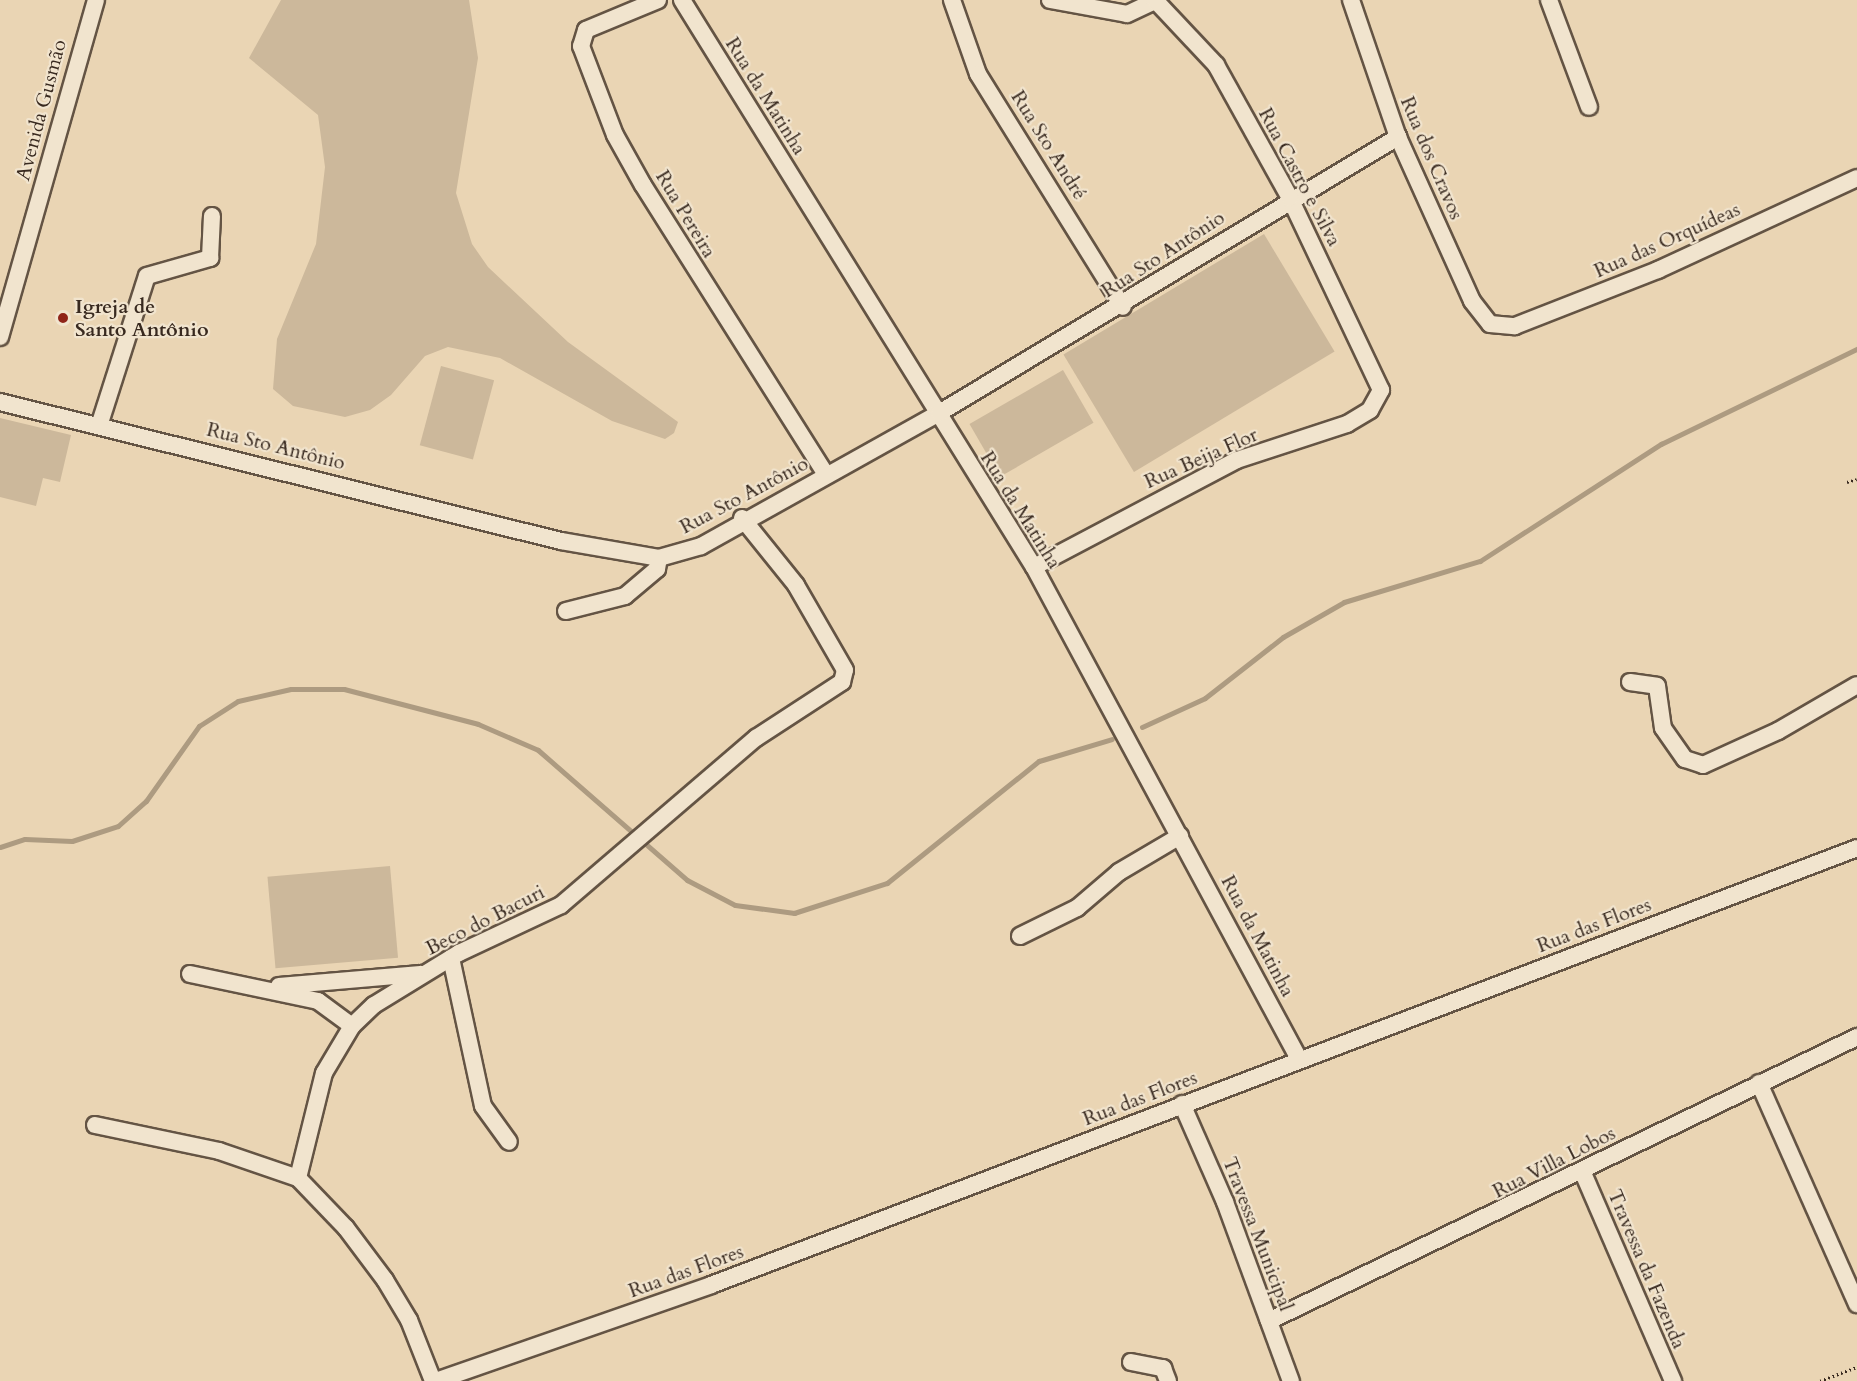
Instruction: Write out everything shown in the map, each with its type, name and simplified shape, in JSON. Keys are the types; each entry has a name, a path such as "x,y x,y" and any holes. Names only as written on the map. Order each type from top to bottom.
{"street":[{"name":"Avenida Gusmão","path":"0,337 96,0"},
{"name":"Rua Pereira","path":"658,0 586,30 581,46 615,135 643,185 826,475"},
{"name":"Rua da Matinha","path":"682,0 1034,567 1298,1057"},
{"name":"Rua Sto André","path":"952,0 978,74 1123,307"},
{"path":"1050,0 1127,14 1155,1"},
{"name":"Rua dos Cravos","path":"1351,0 1398,137 1472,301 1490,324"},
{"path":"1549,0 1589,107"},
{"name":"Rua Castro e Silva","path":"1155,1 1216,65 1290,198 1381,390"},
{"name":"Rua Sto Antônio","path":"0,402 561,541 659,558 700,546 742,518 939,413 1123,307 1290,198 1398,137"},
{"name":"Rua das Orquídeas","path":"1490,324 1515,326 1658,270 1857,178"},
{"path":"99,426 147,276 210,258 213,216"},
{"name":"Rua Beija Flor","path":"1034,567 1237,460 1347,424 1370,410 1381,390"},
{"name":"Beco do Bacuri","path":"298,1178 324,1073 352,1026 374,1005 451,958 561,905 756,738 837,688 845,670 796,585 742,518"},
{"path":"566,611 624,596 657,569 659,558"},
{"path":"1630,682 1657,686 1663,728 1685,759 1703,765 1778,731 1857,685"},
{"path":"1020,936 1077,908 1119,872 1180,836"},
{"name":"Rua das Flores","path":"434,1381 711,1285 1182,1104 1298,1057 1857,848"},
{"path":"451,958 483,1106 509,1142"},
{"path":"190,974 269,987 318,1000 352,1026"},
{"path":"269,987 425,974"},
{"name":"Rua Villa Lobos","path":"1269,1322 1583,1173 1759,1083 1857,1037"},
{"path":"1759,1083 1857,1304"},
{"name":"Travessa Municipal","path":"1182,1104 1269,1322 1288,1380"},
{"path":"95,1125 219,1151 298,1178 346,1228 385,1280 409,1320 434,1381"},
{"name":"Travessa da Fazenda","path":"1583,1173 1673,1381"},
{"path":"1131,1362 1163,1368 1168,1381"}],"path":[{"path":"1846,482 1857,479"},
{"path":"1820,1381 1857,1367"}],"shaded area":[{"path":"281,0 469,0 478,58 456,193 472,244 488,267 568,342 678,422 674,433 665,439 612,421 500,358 448,347 425,356 391,395 370,410 345,417 293,406 273,389 277,339 316,244 325,167 318,115 249,58"},
{"path":"1264,234 1335,351 1134,472 1063,355"},
{"path":"441,366 494,380 473,459 420,445"},
{"path":"1063,370 1094,423 1000,477 969,424"},
{"path":"0,418 71,435 60,482 43,478 36,506 0,497"},
{"path":"390,866 398,958 275,968 267,877"}],"waterway":[{"path":"1142,727 1205,698 1283,637 1344,602 1480,561 1661,444 1857,349"},
{"path":"0,847 25,839 72,841 118,826 146,801 199,726 238,701 291,689 344,689 478,724 538,750 687,880 735,905 794,913 887,883 1039,761 1112,739"}],"place":[{"name":"Igreja de Santo Antônio","path":"63,318"}]}
